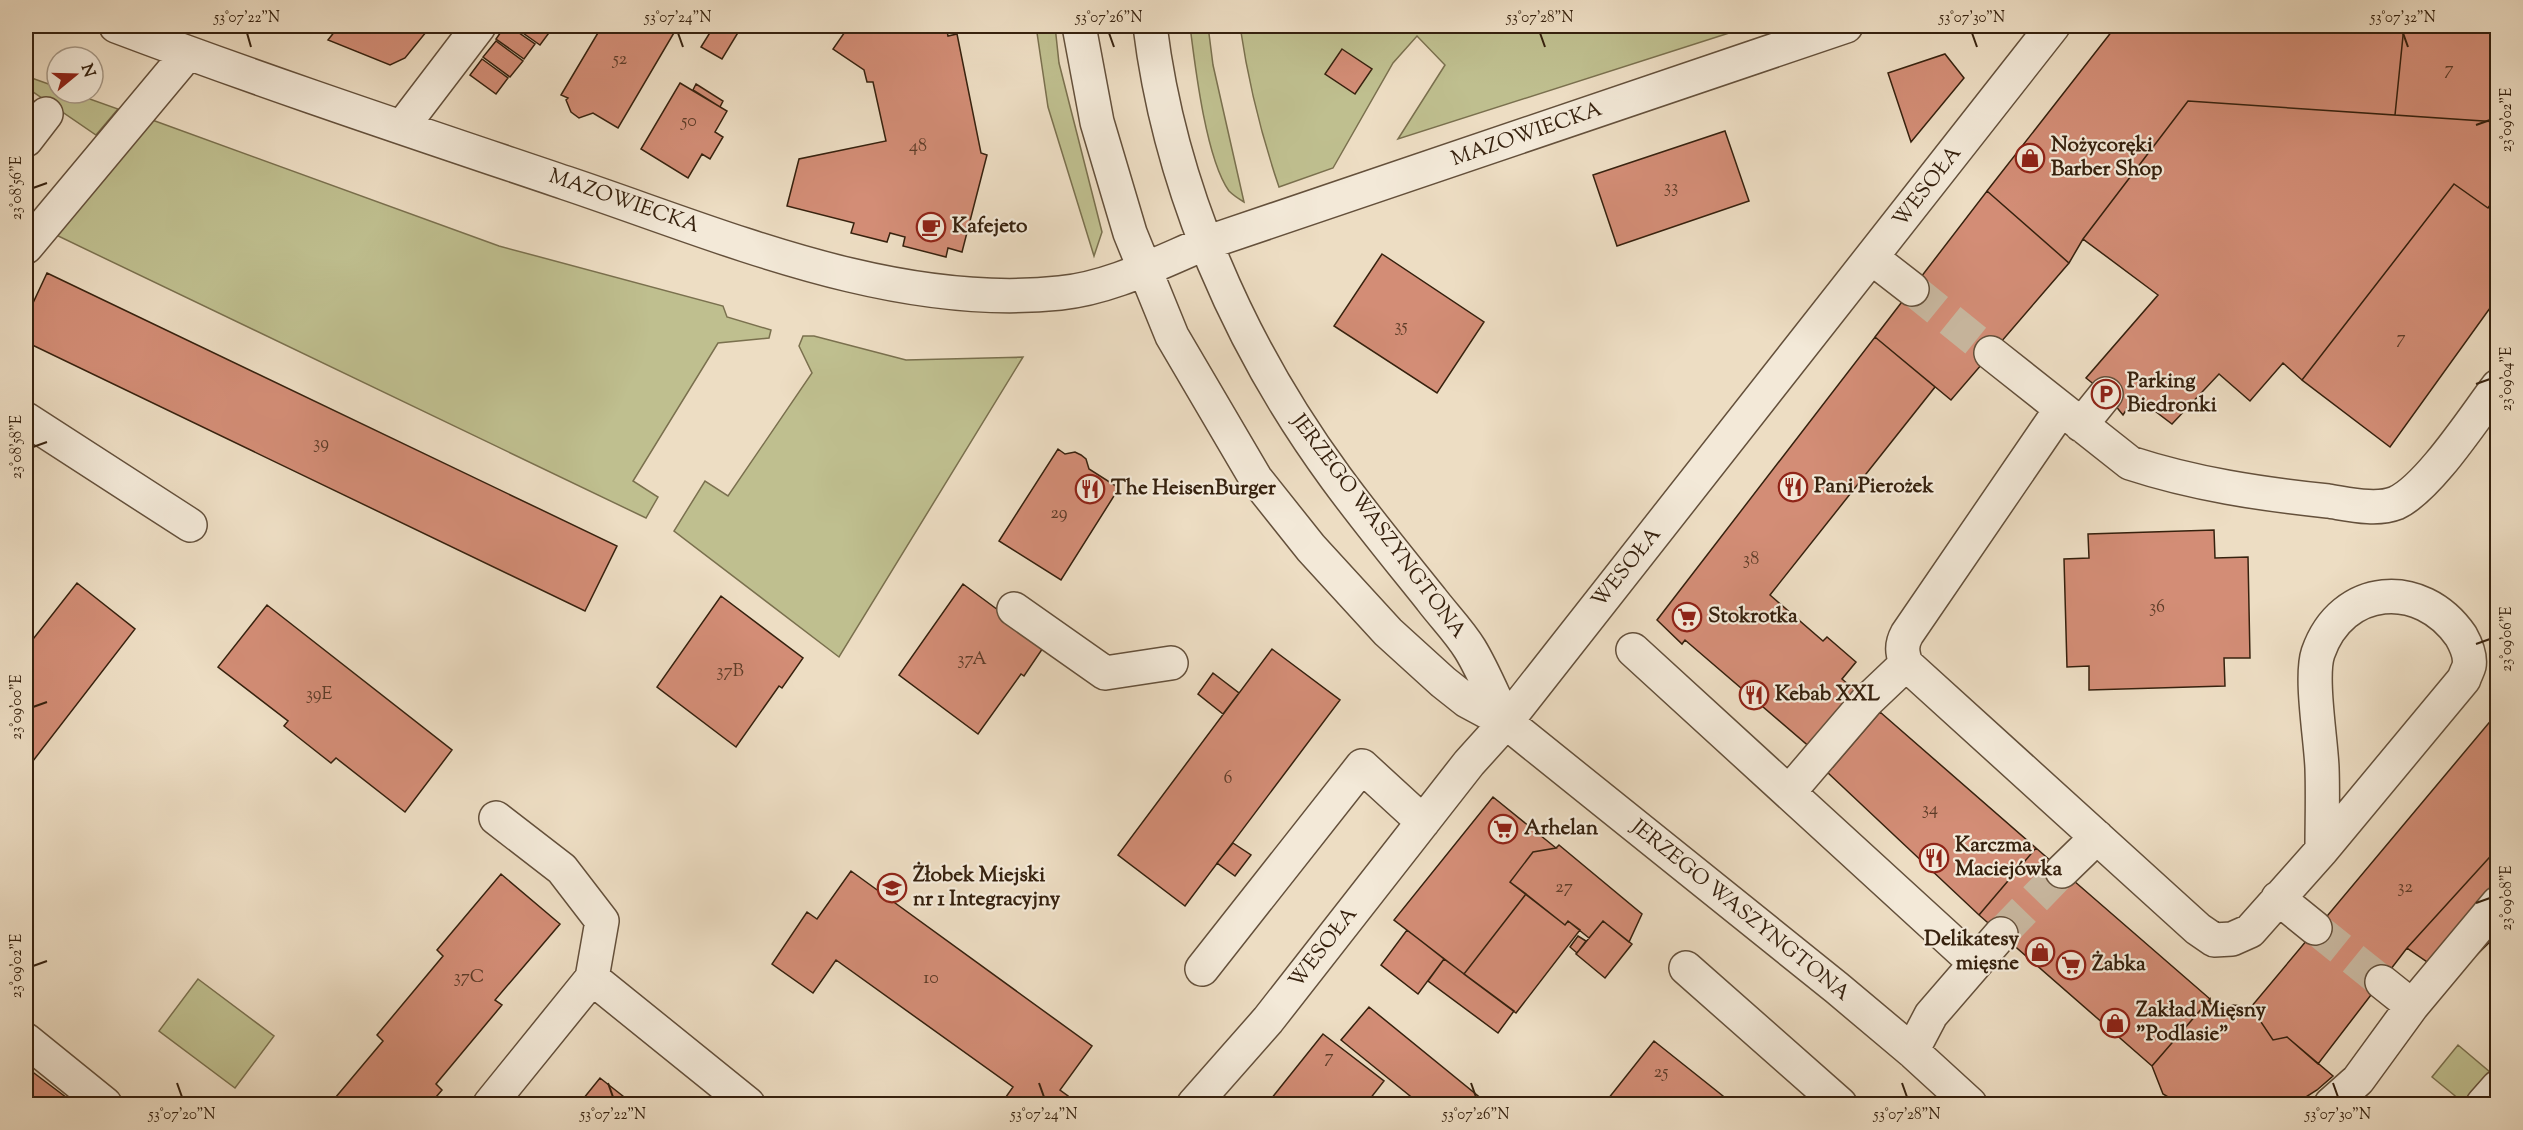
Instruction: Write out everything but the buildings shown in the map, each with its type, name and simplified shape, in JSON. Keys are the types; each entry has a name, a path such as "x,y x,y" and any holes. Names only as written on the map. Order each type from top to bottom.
{"street":[{"name":"MAZOWIECKA","path":"116,26 402,127 805,264 892,285 930,291 1014,295 1061,293 1093,286 1145,269 1206,243 1846,26"},
{"path":"402,127 479,26"},
{"name":"JERZEGO WASZYNGTONA","path":"1079,26 1085,66 1108,163 1130,233 1173,336 1257,479 1311,548 1388,632 1429,670 1467,701 1506,722 1912,1051 1970,1104"},
{"name":"JERZEGO WASZYNGTONA","path":"1150,26 1164,109 1190,198 1206,243 1239,318 1271,380 1303,430 1344,488 1470,649 1506,722"},
{"name":"WESOŁA","path":"1194,1104 1268,1020 1469,763 1506,722 1872,258 2041,29"},
{"path":"26,247 188,53"},
{"path":"26,140 46,114"},
{"path":"1872,258 1912,289"},
{"path":"1991,353 2130,463 2236,490 2369,506 2395,503 2421,485 2498,386"},
{"path":"2106,394 2071,417 1907,634 1903,642 1906,663 2198,929 2214,940 2232,939 2250,931 2322,850 2464,679 2469,666 2469,651 2454,627 2430,605 2404,598 2380,597 2359,602 2344,612 2327,633 2317,656 2322,767 2322,850"},
{"path":"26,418 190,525"},
{"path":"1014,609 1105,673 1171,663"},
{"path":"1633,650 1974,962"},
{"path":"1789,792 1818,755 1867,701 1906,663"},
{"path":"1202,969 1362,766 1423,822"},
{"path":"490,1104 592,978 602,921 562,869 496,818"},
{"path":"2062,871 2097,837"},
{"path":"2278,898 2315,928"},
{"path":"2331,1104 2358,1080 2412,1006 2498,903"},
{"path":"1912,1051 1931,1015 1974,962 2001,934"},
{"path":"1686,968 1840,1104"},
{"path":"592,978 748,1104"},
{"path":"2382,982 2412,1006"},
{"path":"26,1040 105,1104"},
{"path":"2483,1104 2498,1087"}],"green space":[{"path":"1036,26 1055,26 1059,63 1102,232 1094,256 1048,107"},
{"path":"1190,26 1208,26 1213,65 1244,202 1229,191 1214,157 1203,112"},
{"path":"1240,26 1751,26 1398,139 1445,65 1417,36 1393,63 1333,168 1279,187 1256,107"},
{"path":"26,76 45,83 45,100 26,87"},
{"path":"105,104 118,109 96,135 52,105"},
{"path":"144,117 499,246 723,306 727,317 771,330 769,338 718,343 633,481 658,497 646,518 54,234"},
{"path":"803,336 814,336 906,360 1023,357 839,657 674,531 705,481 728,496 812,373 799,346"},
{"path":"198,979 274,1036 235,1088 159,1031"},
{"path":"2458,1045 2497,1078 2483,1104 2465,1104 2432,1077"}],"tunnel":[{"path":"1912,289 1991,353"},
{"path":"2001,934 2062,871"},
{"path":"2315,928 2382,982"}],"place":[{"name":"Nożycoręki Barber Shop","path":"2030,158"},
{"name":"Kafejeto","path":"931,227"},
{"name":"Parking Biedronki","path":"2106,394"},
{"name":"Pani Pierożek","path":"1793,487"},
{"name":"The HeisenBurger","path":"1090,489"},
{"name":"Stokrotka","path":"1687,617"},
{"name":"Kebab XXL","path":"1754,695"},
{"name":"Arhelan","path":"1503,829"},
{"name":"Karczma Maciejówka","path":"1934,858"},
{"name":"Żłobek Miejski nr 1 Integracyjny","path":"892,888"},
{"name":"Delikatesy mięsne","path":"2040,952"},
{"name":"Żabka","path":"2071,965"},
{"name":"Zakład Mięsny \"Podlasie\"","path":"2115,1023"}]}
